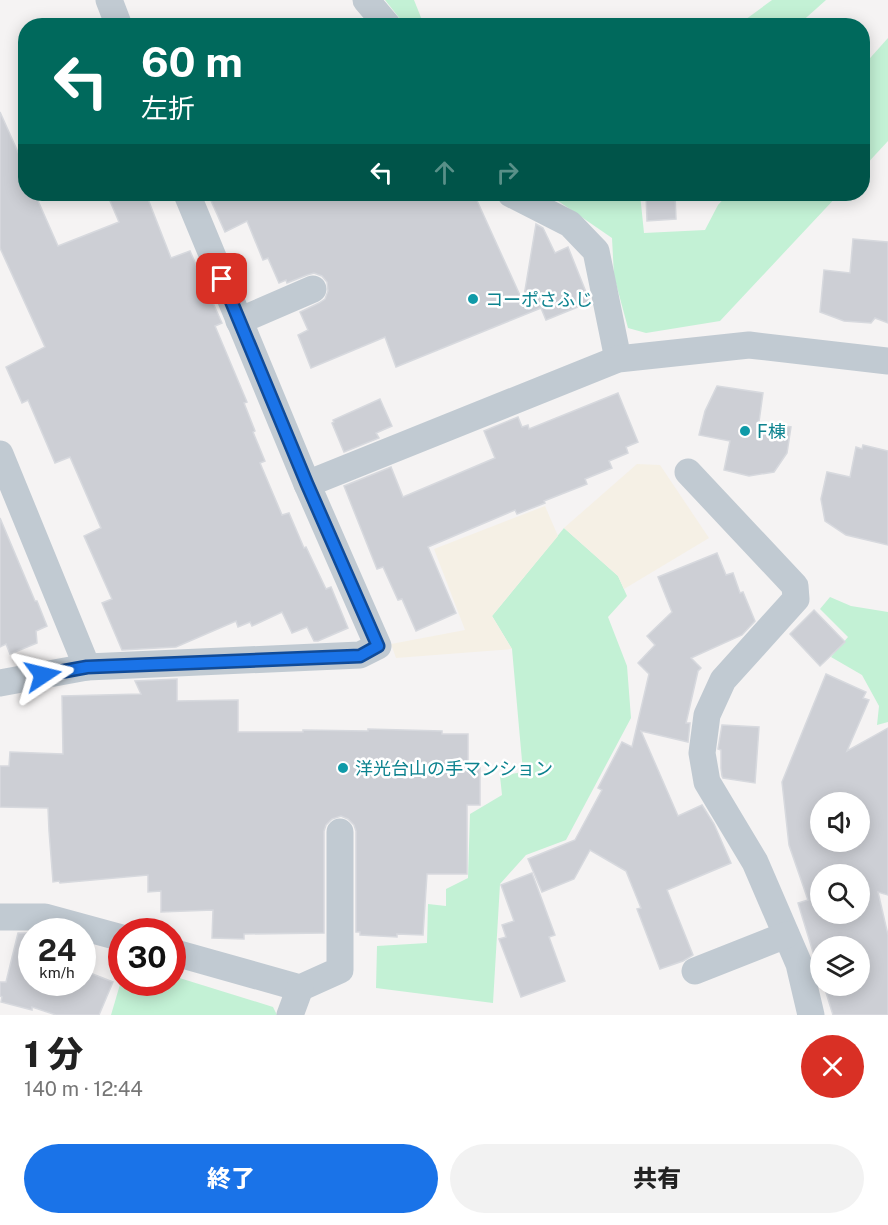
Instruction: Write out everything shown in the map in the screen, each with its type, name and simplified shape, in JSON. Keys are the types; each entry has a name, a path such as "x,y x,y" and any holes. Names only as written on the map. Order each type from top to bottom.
{"street":[{"path":"109,0 116,18"},
{"path":"366,0 381,18"},
{"path":"0,683 87,667 360,656 378,646 307,484 190,201"},
{"path":"525,201 570,224 596,251 618,359"},
{"path":"239,321 313,289"},
{"path":"307,484 618,359 749,345 888,361"},
{"path":"0,454 87,667"},
{"path":"688,472 795,586 796,599 723,680 707,715 702,753 707,782 755,862 799,964 811,1015"},
{"path":"186,956 300,988 340,970 340,832"},
{"path":"0,917 45,917 108,934"},
{"path":"695,971 786,935"},
{"path":"290,1015 300,988"}],"green space":[{"path":"385,0 414,0 421,18 399,18"},
{"path":"772,0 826,0 806,18 748,18"},
{"path":"888,38 888,141 870,160 870,58"},
{"path":"558,201 641,201 644,233 705,230 722,201 832,201 720,321 646,333 628,328 614,276 612,238"},
{"path":"564,528 618,576 627,596 608,617 627,666 631,718 566,840 526,855 500,884 493,1003 376,988 377,946 427,943 428,904 446,906 446,889 468,878 470,814 502,795 500,776 523,772 512,649 492,616"},
{"path":"830,597 851,606 888,612 888,722 877,725 879,706 862,675 831,657 848,637 820,609"},
{"path":"186,980 273,1007 277,1015 111,1015 117,996 186,996"}],"sand":[{"path":"637,464 660,465 709,538 624,589 618,576 564,528"},
{"path":"545,506 558,536 492,616 512,649 396,658 391,644 465,630 434,549"}],"building":[{"path":"0,112 18,152 18,201 38,201 58,246 119,222 110,201 149,201 171,258 190,251 222,323 215,326 247,402 244,403 265,461 260,463 282,515 289,513 304,548 306,547 326,589 331,587 348,628 314,641 307,627 292,633 282,612 252,626 250,622 238,627 236,621 176,647 122,650 102,603 112,599 84,536 101,528 70,457 55,463 28,400 22,403 6,367 45,347 0,248"},
{"path":"211,201 477,201 523,302 536,224 543,228 555,253 568,247 590,302 546,320 541,308 396,367 385,337 311,368 298,335 308,330 300,312 325,299 328,291 327,282 322,276 314,273 287,283 286,280 279,283 268,258 263,260 247,221 225,232"},
{"path":"646,201 675,201 676,219 647,221"},
{"path":"853,239 888,242 888,323 875,318 871,323 844,321 820,312 824,270 850,273"},
{"name":"F棟","path":"717,386 763,393 759,422 791,427 787,453 774,472 749,476 724,470 730,441 699,435 705,411"},
{"path":"618,393 638,442 626,447 628,453 609,461 612,468 585,479 587,484 517,514 515,510 428,547 456,613 416,631 402,599 398,600 383,567 377,569 344,486 391,467 403,497 495,458 484,431 518,417 522,427 528,425 529,429"},
{"path":"380,399 392,426 376,433 379,438 344,452 332,423 333,420"},
{"path":"863,445 888,451 888,545 846,535 825,521 821,499 827,472 850,477 856,447 862,449"},
{"path":"0,518 47,626 36,631 37,643 10,654 6,644 0,647"},
{"path":"717,553 726,575 733,573 740,593 743,592 755,621 742,635 691,658 701,668 698,671 686,723 690,723 688,742 641,731 678,816 702,805 714,824 731,863 667,890 693,955 660,969 637,909 641,908 626,871 590,850 574,879 542,892 528,859 575,840 602,790 598,788 622,742 632,747 649,674 638,663 655,645 647,636 672,612 658,577"},
{"path":"814,610 845,642 820,666 790,634"},
{"path":"826,674 866,692 863,698 869,700 847,751 888,728 888,895 878,892 888,935 888,1015 833,1015 827,996 870,996 870,936 810,936 810,942 798,903 808,900 789,845 782,782"},
{"path":"177,679 177,701 238,700 238,732 368,731 368,729 468,734 468,766 480,767 480,805 467,805 467,874 427,874 423,935 397,934 397,937 360,935 360,932 356,932 356,831 348,819 341,816 332,819 324,831 324,933 244,934 244,939 212,938 213,910 161,912 161,891 148,892 148,875 53,882 48,808 0,807 0,766 9,766 10,752 63,754 62,696 141,694 135,681"},
{"path":"722,725 759,727 755,783 723,778 721,750 718,749"},
{"path":"532,873 555,935 549,937 565,981 521,997 499,939 506,937 502,925 514,921 501,885"},
{"path":"18,933 18,996 96,996 96,975 108,980 108,994 99,1015 56,1015 32,1007 32,1010 1,1002 0,982 6,982"}],"place":[{"name":"コーポさふじ","path":"473,299"},
{"name":"F棟","path":"745,431"},
{"name":"洋光台山の手マンション","path":"343,768"}],"route":[{"path":"43,675 87,667 360,656 378,646 307,484 222,279"}]}
